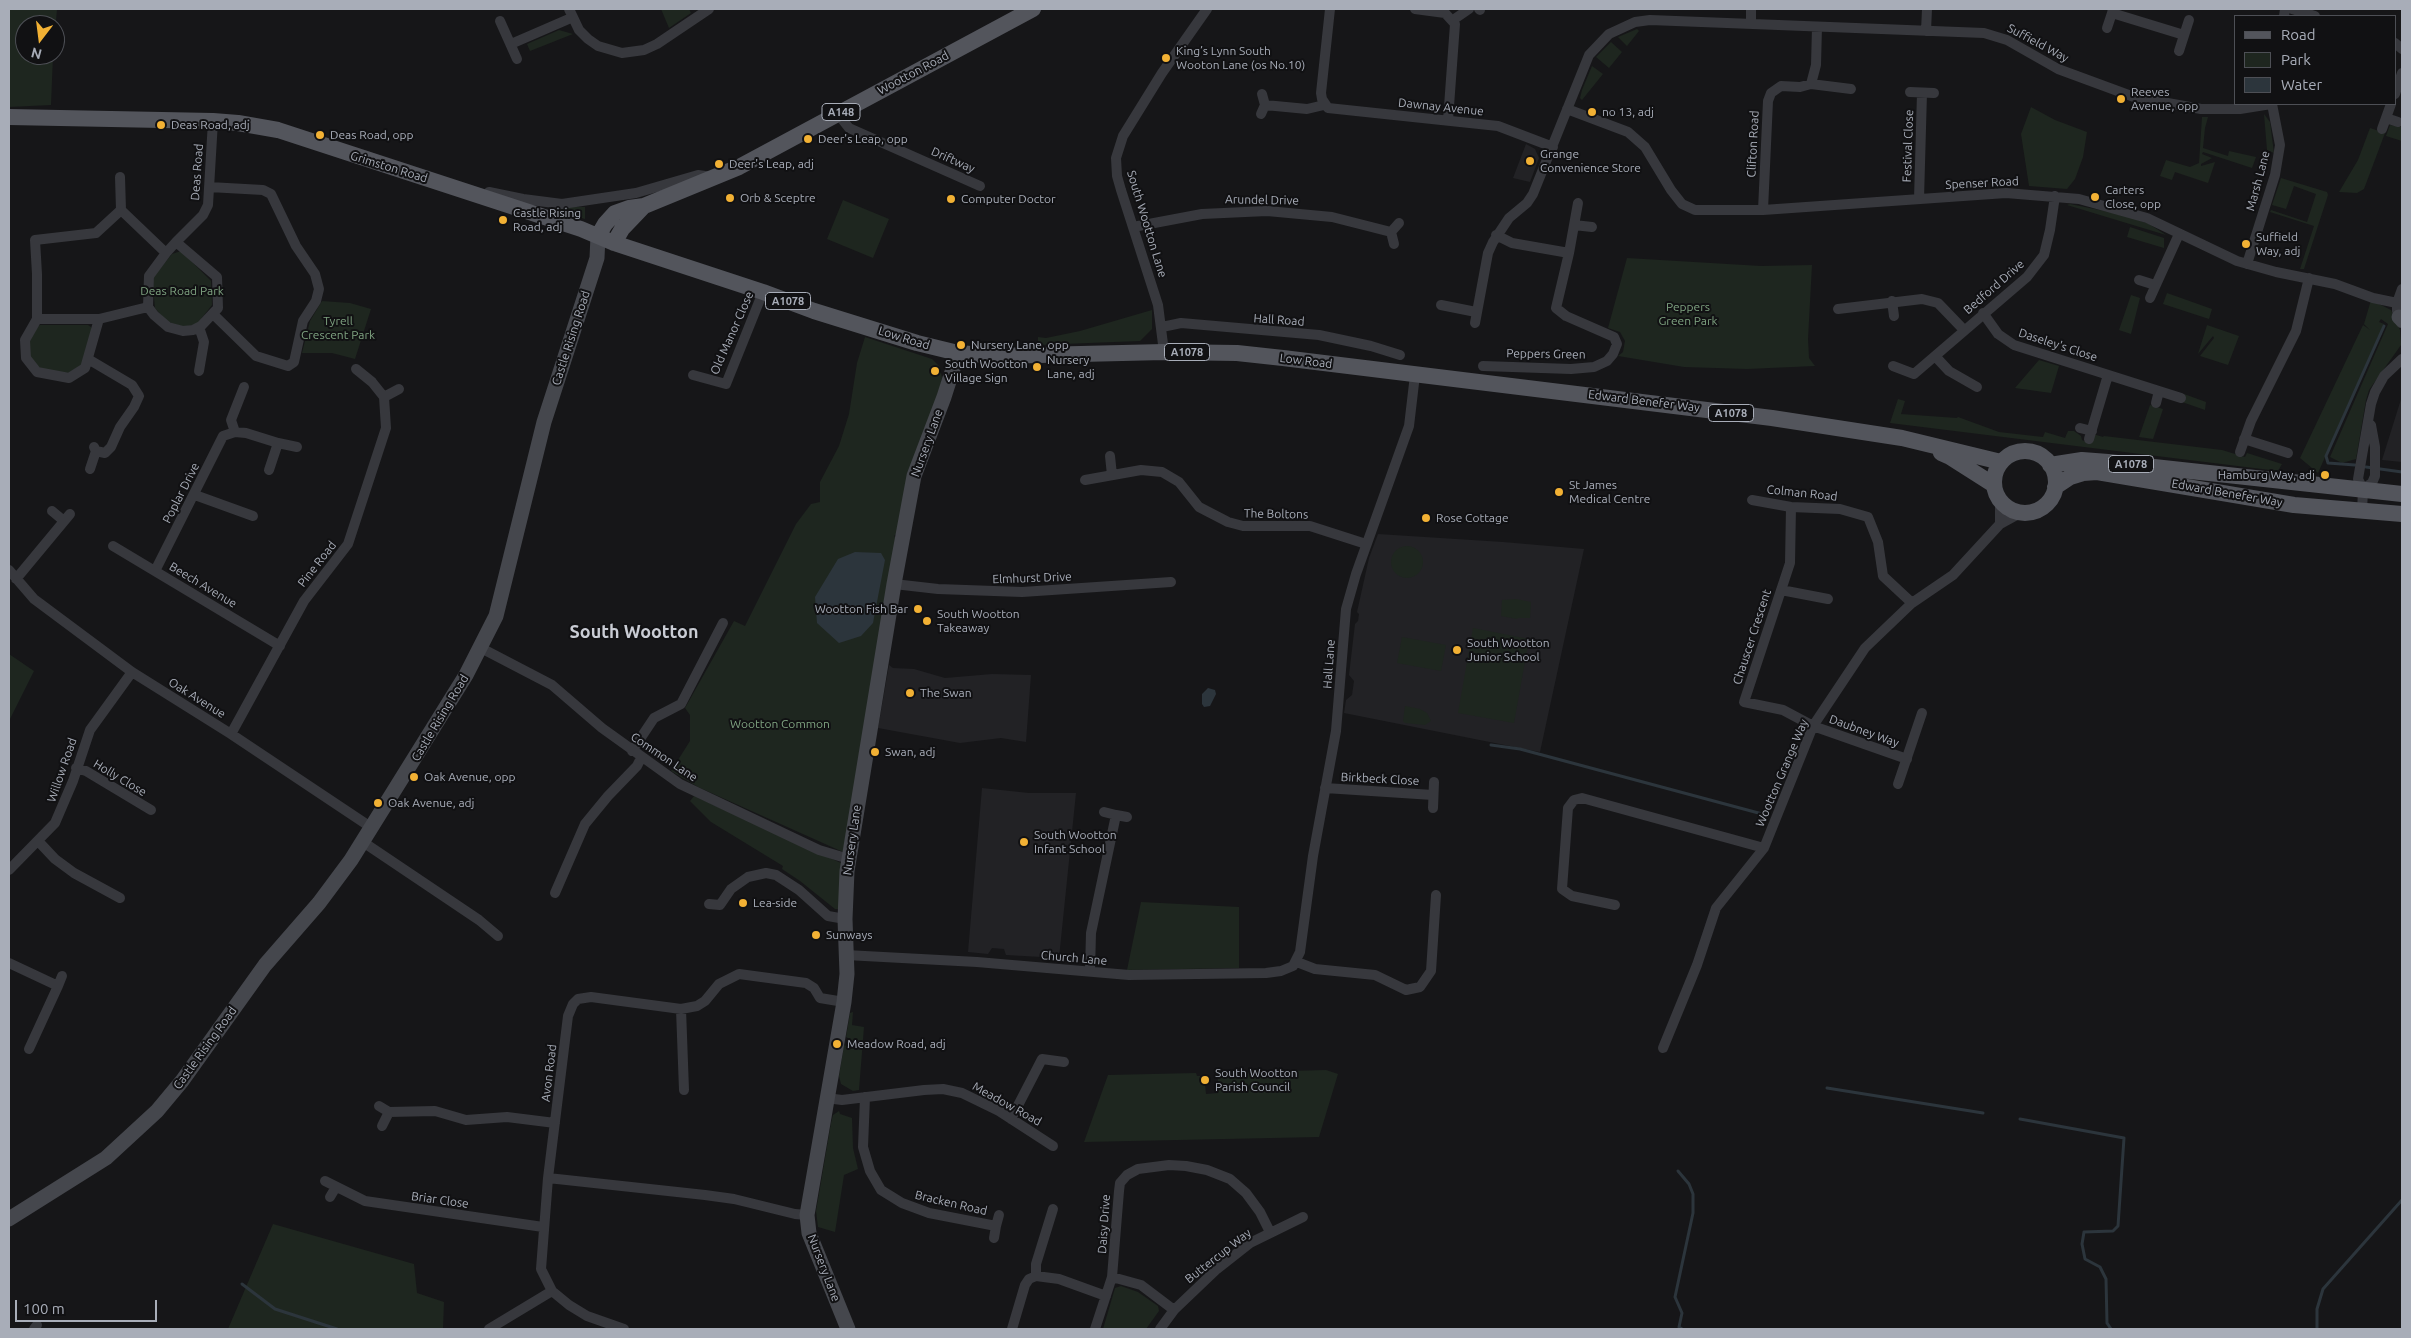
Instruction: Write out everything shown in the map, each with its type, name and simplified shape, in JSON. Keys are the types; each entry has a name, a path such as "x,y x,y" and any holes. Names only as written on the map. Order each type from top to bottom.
{"main road":[{"name":"Wootton Road","path":"598,236 605,224 615,213 629,208 644,206 739,167 1032,9"},
{"name":"Grimston Road","path":"9,118 213,120 238,122 295,135 614,243"},
{"name":"Wootton Road","path":"614,243 622,229 644,206"},
{"name":"Low Road","path":"614,243 764,292 814,311 917,343 958,353 997,356 1164,352 1237,353 1415,375"},
{"name":"Edward Benefer Way","path":"1415,375 1701,408 1902,438 2001,462"},
{"name":"Edward Benefer Way","path":"1902,438 1950,457 1997,493 2012,511 2020,513 2029,513 2044,506 2050,500 2056,488 2070,477 2083,472 2105,472 2285,503 2362,512 2402,514"},
{"path":"1997,493 1996,469 2001,462 2017,452 2026,451 2044,458 2050,464 2055,477 2056,488"},
{"name":"Edward Benefer Way","path":"2050,464 2082,460 2108,462 2402,494"}],"street":[{"path":"511,44 570,14 578,30 598,46 610,50 633,52 657,44 709,9"},
{"name":"South Wootton Lane","path":"1164,352 1162,327 1156,296 1117,176 1116,158 1118,144 1162,72 1207,9"},
{"path":"1324,105 1321,93 1330,9"},
{"path":"1416,9 1445,13 1454,20"},
{"path":"1454,20 1469,9"},
{"path":"1751,23 1752,9"},
{"path":"1926,31 1927,9"},
{"path":"2292,9 2312,15"},
{"path":"2107,28 2113,11 2184,35"},
{"path":"1448,120 1454,20"},
{"name":"Suffield Way","path":"1567,109 1589,55 1609,34 1622,27 1650,20 1996,35 2066,72 2117,92 2163,104 2192,109 2224,110 2264,105"},
{"path":"2180,51 2189,20"},
{"path":"500,21 517,59"},
{"path":"1811,84 1816,65 1817,27"},
{"path":"2396,91 2402,74"},
{"name":"Clifton Road","path":"1763,210 1768,100 1771,92 1780,86 1800,88 1811,84 1850,89"},
{"name":"Festival Close","path":"1910,92 1934,93"},
{"name":"Festival Close","path":"1919,199 1922,93"},
{"name":"Dawnay Avenue","path":"1262,94 1263,109 1307,109 1324,105 1334,110 1498,126 1553,147"},
{"name":"Marsh Lane","path":"2246,264 2275,175 2280,145 2272,105"},
{"path":"2382,129 2391,105"},
{"path":"1475,323 1488,253 1496,235 1509,218 1527,203 1533,194 1567,109"},
{"name":"Spenser Road","path":"1567,109 1628,132 1644,147 1682,204 1695,210 1763,210 2006,193 2055,196 2127,211 2149,219 2221,255 2246,264 2335,284 2373,298 2400,317"},
{"name":"Driftway","path":"838,114 849,128 980,186"},
{"path":"2386,118 2398,122"},
{"name":"Deas Road","path":"148,307 149,276 166,253 203,215 208,205 213,120"},
{"name":"Wootton Road","path":"474,195 486,191 523,199 562,204 636,193 698,174 713,178"},
{"path":"120,177 121,210 166,253"},
{"path":"209,187 263,190 271,194 296,246 315,274 319,289 316,301 303,321 294,362 288,366 256,356 213,314"},
{"name":"Bedford Drive","path":"1905,381 2027,277 2037,266 2048,244 2055,196"},
{"name":"Peppers Green","path":"1483,366 1571,369 1594,367 1613,354 1616,344 1614,337 1561,314 1556,308 1578,203"},
{"path":"99,319 85,368 69,378 37,372 26,358 25,340 37,319 38,274 35,240 96,233 121,210"},
{"name":"Arundel Drive","path":"1133,226 1202,214 1267,211 1332,217 1391,232"},
{"path":"1394,244 1391,232 1399,223"},
{"path":"1574,225 1592,227"},
{"path":"2150,298 2179,234"},
{"path":"1496,235 1512,243 1569,253"},
{"name":"Castle Rising Road","path":"9,1219 106,1158 157,1111 182,1081 265,965 324,896 363,842 481,648 496,616 544,422 597,258 598,236"},
{"path":"37,319 99,319 148,307 168,327 183,331 199,328 218,308 217,277 176,242"},
{"path":"597,258 614,243"},
{"path":"2240,452 2251,421 2296,331 2309,278"},
{"path":"2139,280 2155,285"},
{"path":"2400,317 2402,289"},
{"name":"Old Manor Close","path":"693,375 726,384 764,292"},
{"path":"1838,309 1913,298 1938,303 1964,330"},
{"path":"1892,302 1894,316"},
{"path":"1441,305 1476,312"},
{"name":"Daseley's Close","path":"1983,313 1998,334 2014,345 2181,398"},
{"name":"Hall Road","path":"1162,327 1181,324 1237,334 1319,338 1393,355"},
{"path":"199,328 204,342 199,371"},
{"name":"Nursery Lane","path":"848,1329 809,1234 807,1215 844,1002 846,955 844,919 849,859 894,584 914,476 944,397 958,353"},
{"path":"1935,356 1949,371 1977,386"},
{"path":"2362,512 2363,489 2358,479 2369,414 2375,392 2384,376 2402,358"},
{"path":"88,359 132,385 139,396 134,407 120,426 111,447 104,453 94,448 90,469"},
{"path":"1893,366 1914,374"},
{"path":"356,369 372,382 384,397 399,389"},
{"name":"Hall Lane","path":"1297,962 1338,713 1346,609 1366,544 1409,426 1415,375"},
{"name":"Daseley's Close","path":"2080,428 2091,435 2108,375"},
{"path":"244,387 231,420 235,432 246,433 297,447"},
{"path":"2156,403 2159,391"},
{"name":"Pine Road","path":"231,734 304,601 348,544 386,428 384,397"},
{"path":"2363,489 2372,483 2375,476 2375,447 2369,414"},
{"name":"Poplar Drive","path":"155,571 195,495 223,436 235,432"},
{"path":"2244,440 2288,453"},
{"path":"269,470 278,443"},
{"path":"1110,456 1112,475"},
{"name":"The Boltons","path":"1085,480 1141,470 1162,472 1179,482 1199,507 1207,513 1234,524 1256,527 1310,526 1366,544"},
{"path":"1997,493 2000,524"},
{"path":"195,495 253,516"},
{"name":"Colman Road","path":"1752,500 1791,507 1840,509 1868,517 1878,542 1883,576 1912,603"},
{"name":"Chauscer Crescent","path":"1791,507 1790,563 1742,701 1783,710 1814,726"},
{"path":"16,579 67,518 52,511"},
{"name":"Wootton Grange Way","path":"1663,1048 1697,966 1716,908 1764,848 1814,726 1865,648 1912,603 1953,575 2000,524 2020,513"},
{"name":"Beech Avenue","path":"113,546 280,646"},
{"name":"Oak Avenue","path":"9,570 34,599 132,672 231,734 372,828"},
{"name":"Elmhurst Drive","path":"894,584 1022,592 1171,582"},
{"path":"1781,590 1828,599"},
{"path":"632,751 654,718 681,704 723,623"},
{"name":"Common Lane","path":"481,648 552,685 602,728 641,758 696,793 819,850 849,859"},
{"name":"Willow Road","path":"9,870 39,842 55,823 90,730 132,672"},
{"path":"1898,784 1922,713"},
{"name":"Daubney Way","path":"1814,726 1907,759"},
{"path":"554,893 585,824 608,796 637,766 641,758"},
{"name":"Holly Close","path":"76,768 151,810"},
{"name":"Birkbeck Close","path":"1433,808 1434,782"},
{"name":"Birkbeck Close","path":"1326,788 1433,794"},
{"path":"1615,905 1572,896 1562,889 1568,808 1574,800 1582,798 1764,848"},
{"path":"1104,812 1127,817"},
{"path":"1090,971 1091,932 1116,815"},
{"path":"39,842 55,859 74,873 120,898"},
{"path":"363,842 479,920 498,936"},
{"path":"709,904 720,905 731,889 748,877 766,873 776,875 799,890 828,916 844,919"},
{"path":"1297,962 1315,969 1375,975 1406,990 1420,987 1426,982 1431,971 1436,895"},
{"name":"Church Lane","path":"846,955 978,962 1129,975 1266,973 1282,971 1297,962"},
{"path":"9,963 58,986"},
{"name":"Avon Road","path":"552,1291 542,1269 543,1227 568,1016 570,1009 578,999 591,997 681,1009 697,1006 705,1001 719,984 739,974 806,983 814,988 820,998 844,1002"},
{"path":"23,1034 31,1044 62,976"},
{"path":"681,1009 683,1090"},
{"path":"1011,1119 1043,1054 1064,1062"},
{"name":"Meadow Road","path":"826,1098 842,1100 899,1092 942,1089 962,1093 1011,1119 1053,1146"},
{"name":"Bracken Road","path":"865,1097 863,1147 870,1171 881,1190 914,1209 996,1226"},
{"path":"379,1106 389,1112 435,1111 466,1120 507,1117 555,1124"},
{"path":"382,1126 389,1112"},
{"name":"Daisy Drive","path":"1095,1329 1112,1276 1120,1183 1127,1175 1138,1170 1186,1166 1207,1170 1230,1179 1246,1193 1260,1212 1270,1232"},
{"path":"548,1178 734,1199 795,1214 807,1215"},
{"name":"Briar Close","path":"325,1181 365,1201 543,1227"},
{"path":"330,1198 336,1187"},
{"path":"1036,1276 1036,1264 1052,1209"},
{"name":"Bracken Road","path":"994,1238 999,1215"},
{"name":"Buttercup Way","path":"1160,1329 1174,1310 1217,1269 1250,1243 1303,1217"},
{"path":"1012,1329 1025,1285 1029,1279 1036,1276 1059,1280 1106,1296"},
{"path":"1112,1276 1141,1284 1174,1310"},
{"path":"489,1329 552,1291 587,1316 624,1329"}],"shaded area":[{"path":"1526,144 1535,149 1539,158 1530,182 1513,178"},
{"path":"2402,396 2402,462 2382,460"},
{"name":"South Wootton Junior School","path":"1378,534 1584,549 1540,752 1344,713 1346,700 1352,695 1354,681 1349,675 1355,624 1358,621 1359,614 1357,612 1369,558"},
{"path":"889,665 893,668 914,669 945,678 992,674 1031,675 1026,742 1001,738 960,743 878,728"},
{"name":"South Wootton Infant School","path":"982,788 1029,793 1076,793 1059,958 1006,955 1004,949 992,948 988,954 968,952"}],"green space":[{"path":"9,9 57,9 56,15 15,15 15,65 53,65 51,105 9,107"},
{"path":"661,9 689,9 691,13 669,28"},
{"path":"1637,29 1639,31 1627,46 1618,37"},
{"path":"559,30 573,34 530,51 527,44"},
{"path":"1611,42 1622,52 1609,68 1596,57"},
{"path":"1592,66 1603,74 1582,100 1580,98 1582,90"},
{"path":"2031,107 2055,120 2087,132 2083,157 2075,179 2067,189 2029,186 2021,134"},
{"path":"2264,114 2270,122 2274,153 2267,150"},
{"path":"2202,117 2208,117 2203,148 2228,156 2229,151 2256,157 2252,168 2203,152 2202,154 2212,158 2201,164 2201,166 2215,162 2208,183 2175,172 2172,180 2160,176 2166,160 2190,167 2199,163"},
{"path":"2390,125 2402,127 2402,141 2386,136"},
{"path":"2370,128 2385,133 2364,189 2357,193 2339,192 2358,160"},
{"path":"2281,178 2327,192 2328,195 2304,269 2300,269 2314,226 2270,212 2271,210 2307,222 2316,194 2294,186 2286,209 2272,205"},
{"path":"843,200 889,219 873,258 827,239"},
{"path":"2070,204 2124,215 2149,224 2166,235 2067,205"},
{"path":"554,207 585,207 585,219 553,209"},
{"path":"2130,227 2164,238 2164,248 2127,237"},
{"name":"Deas Road Park","path":"181,251 211,281 212,305 197,324 183,327 166,321 155,308 153,288 154,276 172,254"},
{"name":"Peppers Green Park","path":"1627,258 1761,266 1812,265 1808,339 1809,358 1815,366 1747,369 1684,367 1618,356 1623,352 1625,341 1620,332 1608,328"},
{"path":"2167,293 2212,309 2209,319 2163,304"},
{"path":"2131,295 2140,298 2131,334 2119,330"},
{"path":"2371,300 2391,310 2400,330 2401,345 2369,390 2356,459 2342,463 2330,457 2388,324 2381,319 2379,322 2384,324 2318,473 2300,458 2363,325 2370,330 2364,324"},
{"name":"Tyrell Crescent Park","path":"322,301 350,303 371,309 355,359 332,353 302,353 310,321"},
{"path":"1152,310 1152,329 1140,341 1038,345 1038,337 1046,338 1080,331"},
{"path":"40,325 88,325 91,327 92,333 83,365 68,373 39,370 30,357 28,342 36,327"},
{"path":"2207,325 2239,336 2228,365 2200,356 2214,338 2213,336 2198,354"},
{"name":"Wootton Common","path":"865,337 932,359 940,367 942,378 898,533 894,536 897,539 843,852 698,787 671,771 690,741 690,715 685,708 734,621 745,626 796,524 811,504 820,502 820,482 839,446 849,414 857,363"},
{"path":"2039,360 2059,366 2051,393 2015,388"},
{"path":"2184,394 2206,402 2205,410 2182,402"},
{"path":"1898,399 1905,401 1901,414 1958,417 1999,432 2043,437 2045,432 2065,438 2068,431 2074,431 2081,436 2082,440 2089,443 2093,434 2103,437 2222,450 2245,457 2247,453 2282,464 2278,471 1890,423"},
{"path":"2150,405 2163,409 2153,439 2139,437"},
{"path":"1407,546 1413,547 1418,551 1422,556 1422,568 1418,573 1413,577 1407,578 1401,577 1396,573 1392,568 1391,562 1392,556 1396,551 1401,547"},
{"path":"1516,599 1531,602 1530,618 1517,619 1501,616 1502,600"},
{"path":"1473,628 1529,639 1514,723 1458,713"},
{"path":"1402,637 1446,645 1441,671 1397,663"},
{"path":"9,654 34,671 9,721"},
{"path":"1405,706 1420,709 1427,713 1431,721 1425,725 1405,723 1403,721"},
{"path":"694,796 841,863 840,909 835,909 782,869 783,866 711,822 690,801"},
{"path":"1141,902 1239,907 1239,968 1127,970"},
{"path":"853,1012 852,1025 864,1027 859,1090 853,1091 841,1084 839,1076 844,1045 847,1046 848,1038 846,1037 850,1013"},
{"path":"1326,1070 1338,1074 1319,1137 1084,1142 1108,1075 1196,1073 1197,1076 1200,1076 1201,1084 1205,1084 1206,1094 1218,1093 1218,1073"},
{"path":"839,1111 840,1114 852,1118 853,1148 858,1169 844,1175 835,1232 818,1227 816,1211 831,1123 833,1115"},
{"path":"273,1224 414,1264 417,1293 444,1302 443,1329 228,1329"},
{"path":"1121,1286 1138,1292 1158,1306 1159,1311 1146,1329 1103,1329 1115,1288"}],"water":[{"path":"855,552 881,553 885,560 873,623 861,636 839,643 817,623 815,597 838,559"},
{"path":"1208,688 1215,690 1216,694 1210,706 1204,707 1202,704 1202,694"}],"waterway":[{"path":"2355,465 2328,463 2326,456 2384,326"},
{"path":"2366,467 2402,472"},
{"path":"1491,745 1520,749 1766,815"},
{"path":"1827,1088 1983,1113"},
{"path":"2020,1119 2124,1138 2118,1226 2113,1231 2084,1232 2082,1244 2085,1259 2100,1267 2106,1279 2107,1323 2111,1329"},
{"path":"1678,1171 1689,1184 1693,1194 1693,1213 1675,1297 1682,1313 1679,1327 1682,1329"},
{"path":"2317,1329 2317,1309 2323,1289 2402,1200"},
{"path":"242,1284 275,1309 337,1329"}],"place":[{"name":"King’s Lynn South Wooton Lane (os No.10)","path":"1166,58"},
{"name":"Reeves Avenue, opp","path":"2121,99"},
{"name":"no 13, adj","path":"1592,112"},
{"name":"Deas Road, adj","path":"161,125"},
{"name":"Deas Road, opp","path":"320,135"},
{"name":"Deer's Leap, opp","path":"808,139"},
{"name":"Grange Convenience Store","path":"1530,161"},
{"name":"Deer's Leap, adj","path":"719,164"},
{"name":"Carters Close, opp","path":"2095,197"},
{"name":"Orb & Sceptre","path":"730,198"},
{"name":"Computer Doctor","path":"951,199"},
{"name":"Castle Rising Road, adj","path":"503,220"},
{"name":"Suffield Way, adj","path":"2246,244"},
{"name":"Nursery Lane, opp","path":"961,345"},
{"name":"Nursery Lane, adj","path":"1037,367"},
{"name":"South Wootton Village Sign","path":"935,371"},
{"name":"Hamburg Way, adj","path":"2325,475"},
{"name":"St James Medical Centre","path":"1559,492"},
{"name":"Rose Cottage","path":"1426,518"},
{"name":"Wootton Fish Bar","path":"918,609"},
{"name":"South Wootton Takeaway","path":"927,621"},
{"name":"South Wootton Junior School","path":"1457,650"},
{"name":"The Swan","path":"910,693"},
{"name":"Swan, adj","path":"875,752"},
{"name":"Oak Avenue, opp","path":"414,777"},
{"name":"Oak Avenue, adj","path":"378,803"},
{"name":"South Wootton Infant School","path":"1024,842"},
{"name":"Lea-side","path":"743,903"},
{"name":"Sunways","path":"816,935"},
{"name":"Meadow Road, adj","path":"837,1044"},
{"name":"South Wootton Parish Council","path":"1205,1080"}],"district":[{"name":"South Wootton","path":"634,632"}]}
